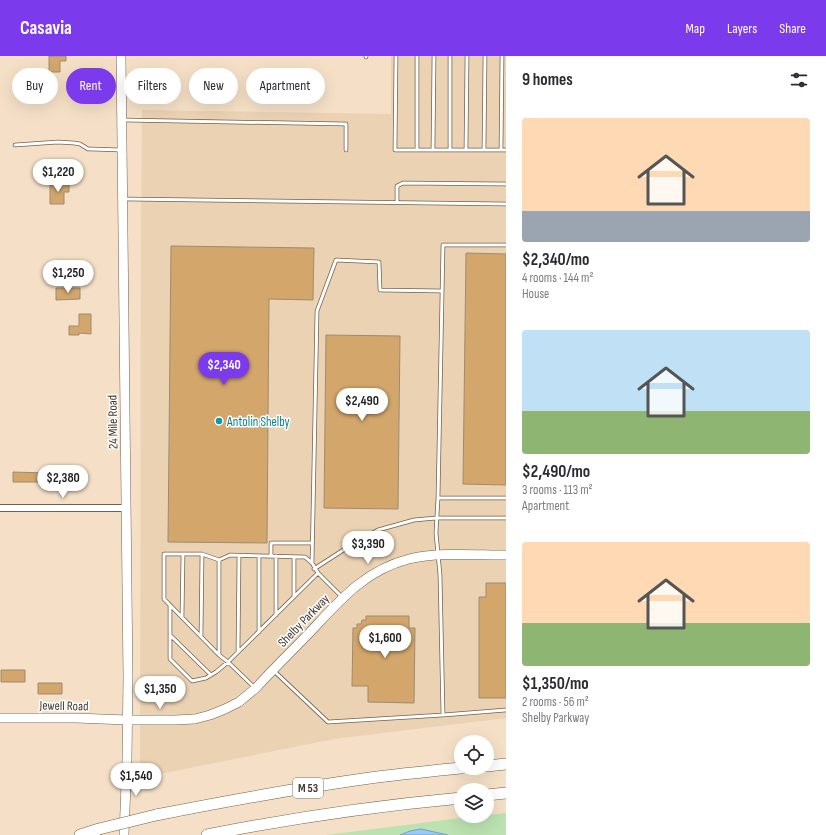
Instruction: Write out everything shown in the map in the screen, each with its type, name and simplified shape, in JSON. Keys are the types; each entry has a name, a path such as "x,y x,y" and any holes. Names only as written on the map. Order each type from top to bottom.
{"highway":[{"path":"494,765 506,764"},
{"name":"M 53","path":"80,835 156,815 296,789 371,778 454,769"},
{"path":"494,794 506,793"},
{"name":"M 53","path":"207,835 302,818 370,808 454,799"}],"street":[{"name":"24 Mile Road","path":"122,56 128,677 124,835"},
{"path":"0,508 126,508"},
{"name":"Shelby Parkway","path":"127,720 175,720 202,717 217,713 232,706 256,688 343,598 374,573 386,567 410,559 438,555 506,555"},
{"name":"Jewell Road","path":"0,718 127,720"}],"lane":[{"path":"396,56 395,150 506,150"},
{"path":"417,56 417,149"},
{"path":"433,149 434,56"},
{"path":"450,56 450,149"},
{"path":"466,150 467,56"},
{"path":"484,150 485,56"},
{"path":"501,150 502,56"},
{"path":"122,120 346,124 346,150"},
{"path":"15,145 58,142 80,144 88,149 94,150 122,150"},
{"path":"397,202 397,186 402,183 506,184"},
{"path":"123,199 506,204"},
{"path":"444,715 440,575 436,518 438,498 443,245 506,245"},
{"path":"343,598 318,573 312,563 317,311 336,260 379,262 380,290 442,291"},
{"path":"438,498 506,498"},
{"path":"314,568 378,530 414,520 436,518 506,518"},
{"path":"271,556 271,543 312,543"},
{"path":"256,688 228,662 218,655 164,599 164,554 202,554 219,560 230,555 305,557 312,563"},
{"path":"182,617 183,554"},
{"path":"200,636 202,554"},
{"path":"238,652 239,556"},
{"path":"259,556 259,632"},
{"path":"276,556 276,615"},
{"path":"294,557 294,597"},
{"path":"218,655 219,560"},
{"path":"170,606 170,659 192,680 206,678 228,662 318,573"},
{"path":"170,635 211,675"},
{"path":"273,670 328,722 506,710"}],"shaded area":[{"path":"391,56 506,56 506,718 334,739 140,778 142,110 391,114"}],"green space":[{"path":"506,813 506,835 326,835 454,819 454,823 494,823 494,814"}],"water":[{"path":"421,829 448,835 400,835"}],"building":[{"path":"49,56 66,56 66,61 60,61 60,72 58,72 58,68 49,68"},
{"path":"50,183 69,183 69,192 64,192 64,204 50,204"},
{"name":"Antolin Shelby","path":"171,246 314,248 313,300 269,299 267,543 168,542"},
{"path":"466,253 506,254 506,485 463,484"},
{"path":"56,288 80,288 80,299 56,300"},
{"path":"79,314 91,314 91,334 79,333 79,335 69,335 69,326 79,326"},
{"path":"326,335 400,336 398,509 324,508"},
{"path":"69,471 69,486 57,486 57,482 13,482 13,472 46,473"},
{"path":"486,583 506,583 506,698 479,698 479,597 486,597"},
{"path":"366,616 409,616 409,628 415,628 414,703 368,702 368,686 352,686 353,628 357,628 357,624 361,624 362,620 366,620"},
{"path":"1,670 25,670 25,682 1,682"},
{"path":"38,683 62,683 62,694 38,694"}],"place":[{"name":"Antolin Shelby","path":"219,421"}]}
